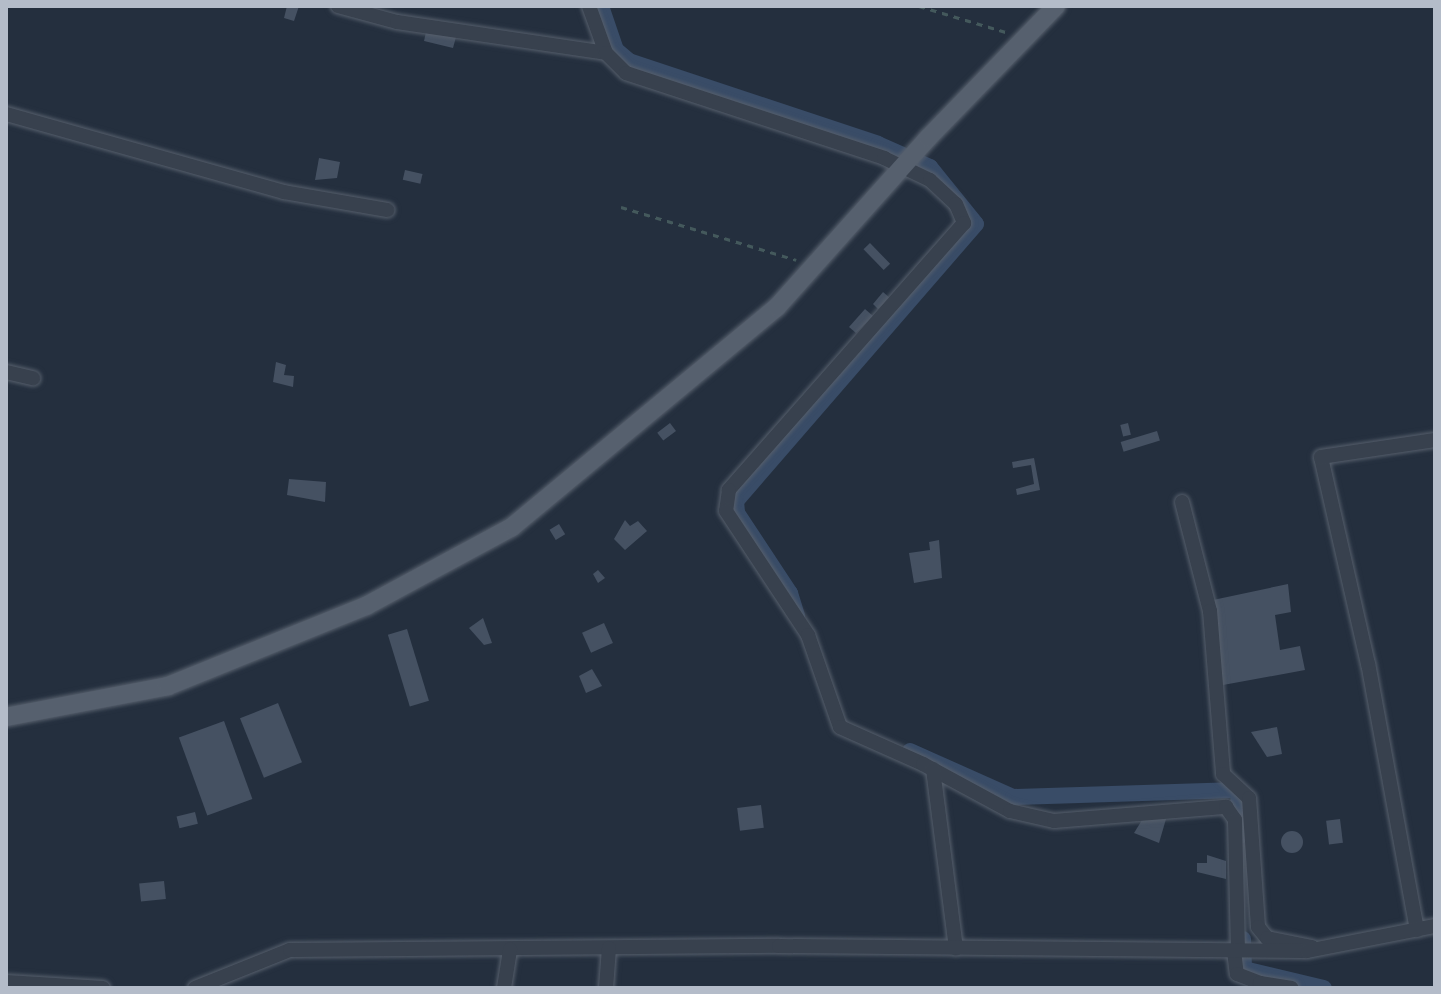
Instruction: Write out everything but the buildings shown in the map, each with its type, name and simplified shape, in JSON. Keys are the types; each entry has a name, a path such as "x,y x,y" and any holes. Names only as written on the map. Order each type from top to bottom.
{"main road":[{"path":"6,717 168,686 366,606 512,527 777,307 905,169 928,138 1056,6"}],"street":[{"path":"338,6 397,22 606,53"},
{"path":"589,6 606,53 626,73 930,180 956,204 964,223 729,490 726,511 808,635 840,727 933,769 1010,811 1054,821 1226,807 1235,820 1237,974 1260,986 1292,988"},
{"path":"6,114 284,192 387,210"},
{"path":"6,372 33,378"},
{"path":"1417,930 1368,664 1321,457 1435,440"},
{"path":"1182,502 1210,611 1223,774 1249,798 1258,927 1267,938 1316,949"},
{"path":"933,769 956,949"},
{"path":"195,988 290,950 1236,951 1316,949 1435,926"},
{"path":"606,988 609,948"},
{"path":"504,988 510,949"},
{"path":"6,982 103,988"}],"path":[{"path":"919,6 1023,40"},
{"path":"621,207 802,263"}],"waterway":[{"path":"601,6 616,50 629,61 878,144 930,167 976,224 736,501 737,513 790,593 797,616"},
{"path":"910,751 1013,797 1238,790 1240,836"},
{"path":"1243,939 1244,969 1324,988"}]}
